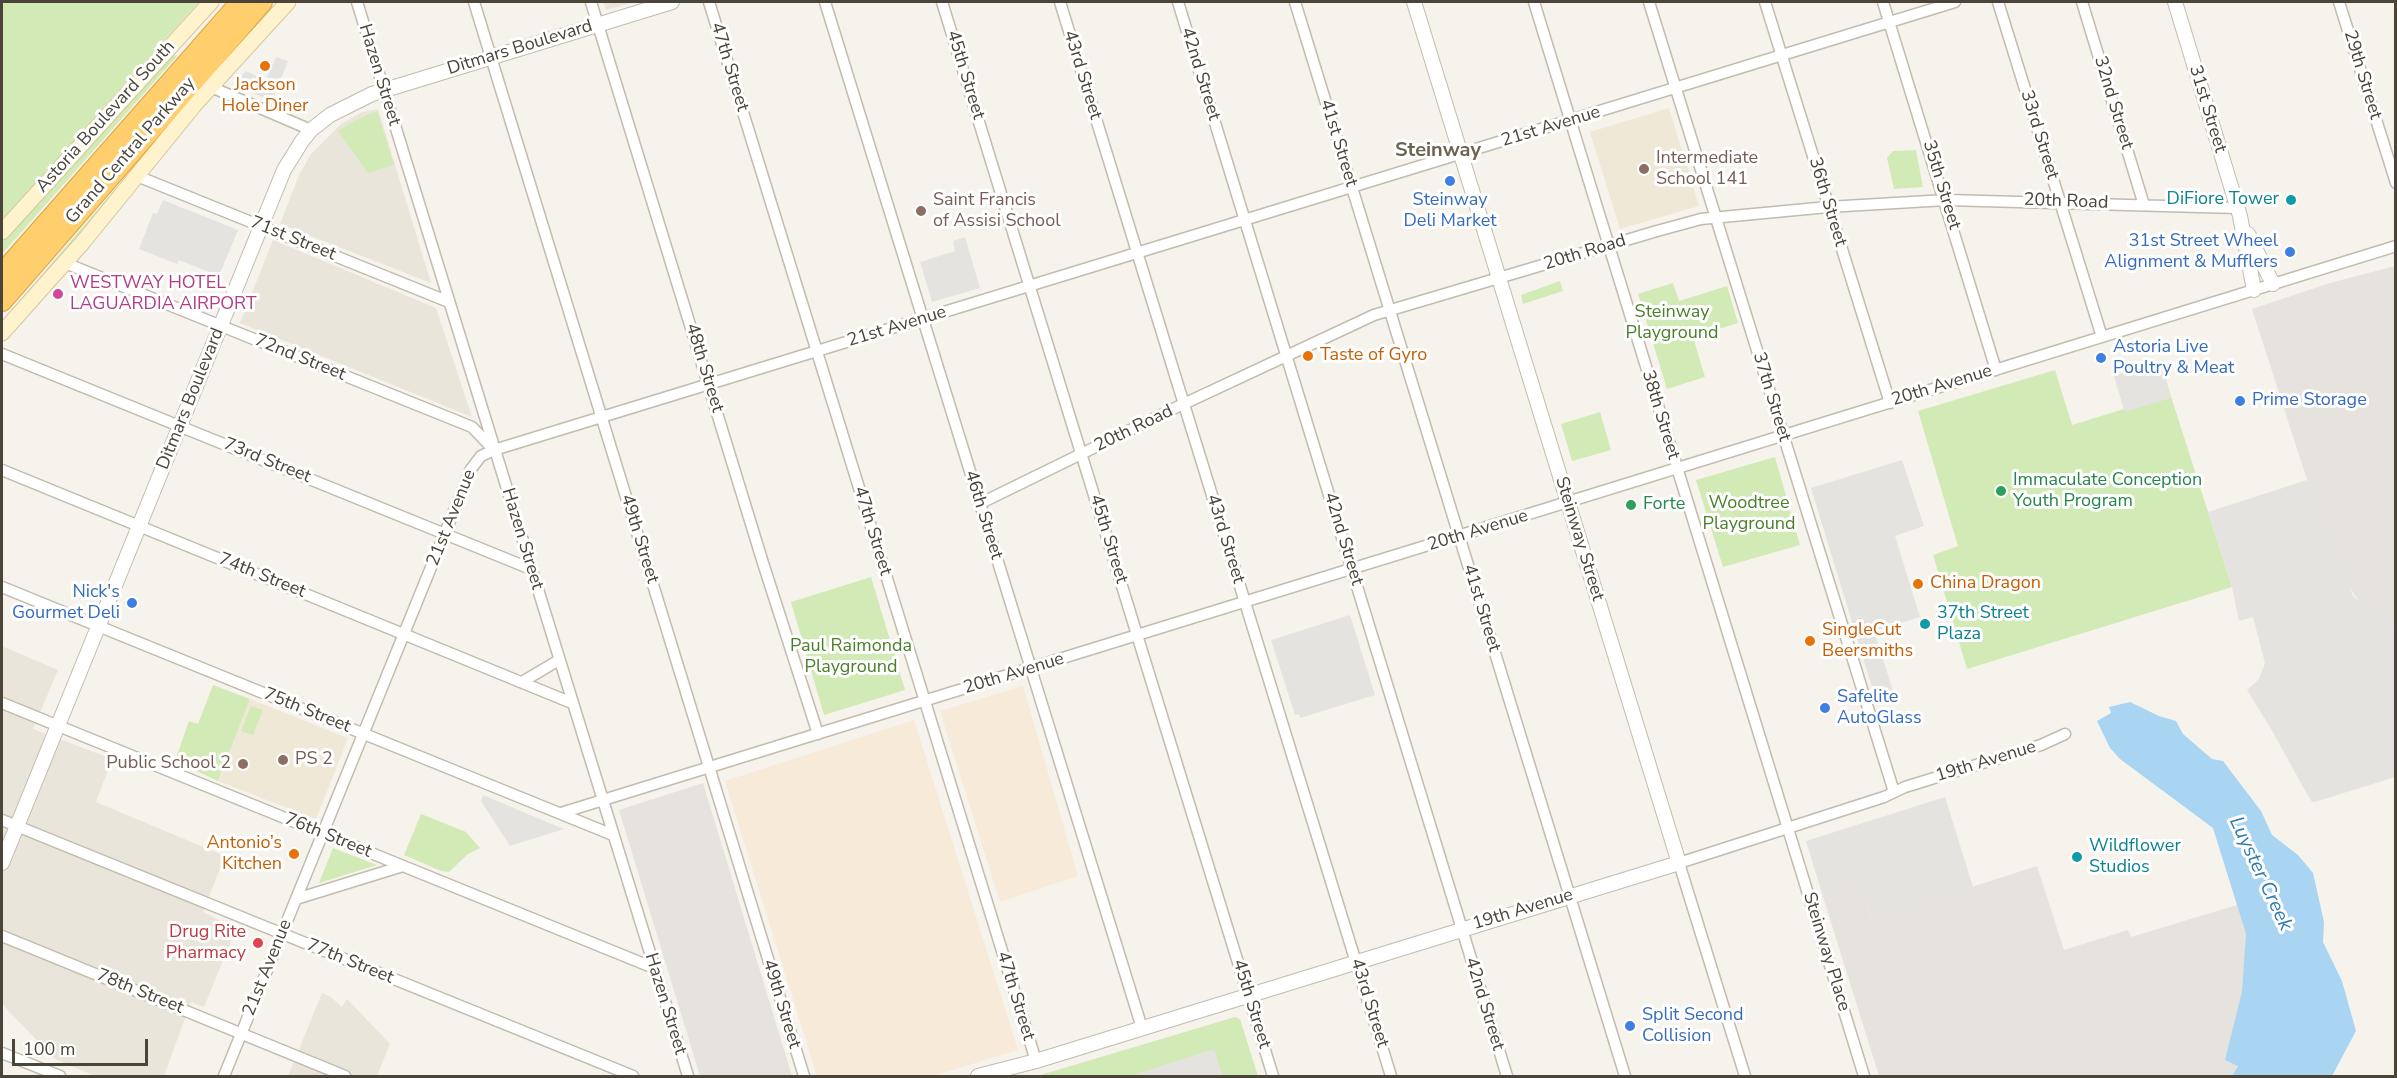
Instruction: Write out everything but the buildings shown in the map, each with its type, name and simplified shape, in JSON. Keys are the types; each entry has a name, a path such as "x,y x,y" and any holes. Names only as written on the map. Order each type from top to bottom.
{"highway":[{"name":"Grand Central Parkway","path":"2,274 241,2"},
{"name":"Grand Central Parkway","path":"2,301 262,2"},
{"path":"2,267 40,231"},
{"path":"2,310 32,267"}],"main road":[{"name":"Astoria Boulevard South","path":"2,232 211,2"},
{"path":"2,333 64,263 211,87 288,2"}],"street":[{"name":"Hazen Street","path":"357,2 688,1077"},
{"name":"49th Street","path":"474,2 804,1077"},
{"name":"48th Street","path":"591,2 818,734"},
{"name":"Ditmars Boulevard","path":"2,863 261,227 289,161 311,130 348,104 384,90 672,2"},
{"name":"47th Street","path":"709,2 1036,1061"},
{"name":"46th Street","path":"825,2 1142,1028"},
{"name":"45th Street","path":"942,2 1273,1077"},
{"name":"43rd Street","path":"1060,2 1391,1077"},
{"name":"42nd Street","path":"1178,2 1507,1077"},
{"name":"41st Street","path":"1295,2 1624,1077"},
{"name":"Steinway Street","path":"1414,2 1745,1077"},
{"name":"38th Street","path":"1534,2 1787,828"},
{"name":"37th Street","path":"1649,2 1894,792"},
{"name":"36th Street","path":"1764,2 1890,403"},
{"name":"35th Street","path":"1883,2 1946,200 1996,370"},
{"name":"21st Avenue","path":"224,1077 474,464 481,456 494,450 1955,2"},
{"name":"33rd Street","path":"1998,2 2102,337"},
{"name":"32nd Street","path":"2082,2 2144,205"},
{"name":"31st Street","path":"2175,2 2239,212 2254,290"},
{"name":"29th Street","path":"2339,2 2396,183"},
{"path":"211,87 311,130"},
{"name":"71st Street","path":"137,176 449,302"},
{"name":"20th Road","path":"979,504 1183,404 1374,315 1690,222 1828,207 1946,200 2144,205 2239,212"},
{"name":"31st Street","path":"2239,212 2273,284"},
{"name":"20th Avenue","path":"561,813 2396,246"},
{"name":"72nd Street","path":"64,263 161,300 221,327 472,427 494,450"},
{"name":"73rd Street","path":"2,354 531,569"},
{"name":"74th Street","path":"2,470 572,703"},
{"name":"75th Street","path":"2,587 613,835"},
{"path":"522,682 559,660"},
{"name":"76th Street","path":"2,703 654,968"},
{"name":"19th Avenue","path":"978,1077 1679,863 1884,797 1905,787 2041,745 2065,734"},
{"name":"77th Street","path":"2,820 614,1073 633,1077"},
{"name":"Steinway Place","path":"1787,828 1864,1077"},
{"path":"296,899 403,866"},
{"name":"78th Street","path":"2,936 345,1077"},
{"path":"2,1053 60,1077"}],"shaded area":[{"path":"603,2 634,2 606,10"},
{"path":"276,57 288,61 272,101 233,85 246,71 266,80"},
{"name":"Intermediate School 141","path":"1669,108 1699,206 1620,229 1590,132"},
{"path":"378,109 431,283 280,224 300,173 311,154 341,124 362,112"},
{"path":"163,200 238,230 219,276 179,260 177,264 139,249 153,213 157,214"},
{"path":"965,237 980,288 932,302 920,262 955,251 953,241"},
{"path":"273,240 436,308 472,417 240,323"},
{"path":"2395,266 2395,626 2378,618 2362,606 2348,585 2307,480 2252,309 2330,283"},
{"path":"2160,362 2171,398 2125,412 2114,376"},
{"path":"1902,460 1924,526 1895,536 1920,617 1874,631 1893,691 1875,697 1811,488"},
{"path":"2307,480 2353,596 2378,618 2396,626 2395,777 2315,802 2312,802 2307,794 2247,690 2259,679 2265,663 2253,617 2239,621 2232,587 2208,512"},
{"path":"1350,615 1375,695 1300,718 1299,714 1295,715 1271,640"},
{"path":"2,646 58,670 33,729 112,759 96,802 225,856 203,912 236,929 204,1007 191,1002 164,1076 95,1076 55,1059 2,1004"},
{"path":"1023,686 1078,876 1000,902 940,711"},
{"name":"PS 2","path":"250,699 348,738 316,819 218,781"},
{"path":"914,720 1018,1050 933,1076 817,1076 725,781"},
{"path":"703,783 792,1076 700,1076 619,810"},
{"path":"483,795 564,829 510,846 481,801"},
{"path":"1945,797 1973,887 1872,919 1859,877 1824,888 1820,887 1806,841"},
{"path":"2037,866 2064,950 2128,930 2131,937 2237,905 2246,934 2238,1066 2232,1076 1879,1076 1820,887 1859,877 1872,919"},
{"path":"322,993 331,997 342,1007 347,999 390,1044 377,1076 288,1076"},
{"path":"1214,1049 1223,1076 1130,1076"}],"green space":[{"path":"2,2 199,2 2,220"},
{"path":"178,55 2,254 2,242 172,56"},
{"path":"377,111 394,165 368,173 338,131"},
{"path":"1916,150 1923,187 1894,189 1887,158 1893,151"},
{"path":"117,187 120,190 2,326 2,321"},
{"path":"1560,281 1563,291 1523,304 1521,295"},
{"name":"Steinway Playground","path":"1673,283 1679,301 1727,286 1738,323 1693,337 1705,377 1667,389 1638,294"},
{"path":"2160,362 2232,587 1967,669 1933,555 1958,546 1918,411 2055,370 2072,425 2124,409 2114,376"},
{"path":"1600,412 1611,450 1572,461 1561,424"},
{"name":"Woodtree Playground","path":"1775,457 1800,545 1723,567 1696,480"},
{"name":"Paul Raimonda Playground","path":"871,577 905,690 824,715 791,602"},
{"path":"213,685 250,699 218,781 175,761 189,721 198,724"},
{"path":"251,706 263,710 253,735 241,731"},
{"path":"421,814 466,832 480,848 468,854 449,872 441,871 404,855"},
{"path":"333,848 377,865 319,883"},
{"path":"1235,1017 1240,1019 1258,1076 1037,1076"}],"water":[{"name":"Luyster Creek","path":"2130,702 2159,716 2176,721 2183,734 2212,759 2223,761 2261,811 2272,835 2298,855 2313,873 2324,922 2323,942 2342,981 2356,1031 2332,1076 2232,1076 2238,1066 2225,1060 2242,992 2246,934 2213,828 2120,759 2110,748 2097,721 2111,713 2109,707"}],"place":[{"name":"Jackson Hole Diner","path":"265,66"},
{"name":"Intermediate School 141","path":"1644,169"},
{"name":"Steinway Deli Market","path":"1450,181"},
{"name":"DiFiore Tower","path":"2291,200"},
{"name":"Saint Francis of Assisi School","path":"921,211"},
{"name":"31st Street Wheel Alignment & Mufflers","path":"2290,252"},
{"name":"WESTWAY HOTEL LAGUARDIA AIRPORT","path":"58,294"},
{"name":"Taste of Gyro","path":"1308,356"},
{"name":"Astoria Live Poultry & Meat","path":"2101,358"},
{"name":"Prime Storage","path":"2240,401"},
{"name":"Immaculate Conception Youth Program","path":"2001,491"},
{"name":"Forte","path":"1631,505"},
{"name":"China Dragon","path":"1918,584"},
{"name":"Nick's Gourmet Deli","path":"132,603"},
{"name":"37th Street Plaza","path":"1925,624"},
{"name":"SingleCut Beersmiths","path":"1810,641"},
{"name":"Safelite AutoGlass","path":"1825,708"},
{"name":"PS 2","path":"283,760"},
{"name":"Public School 2","path":"243,764"},
{"name":"Antonio’s Kitchen","path":"294,854"},
{"name":"Wildflower Studios","path":"2077,857"},
{"name":"Drug Rite Pharmacy","path":"258,943"},
{"name":"Split Second Collision","path":"1630,1026"}],"district":[{"name":"Steinway","path":"1438,151"}]}
